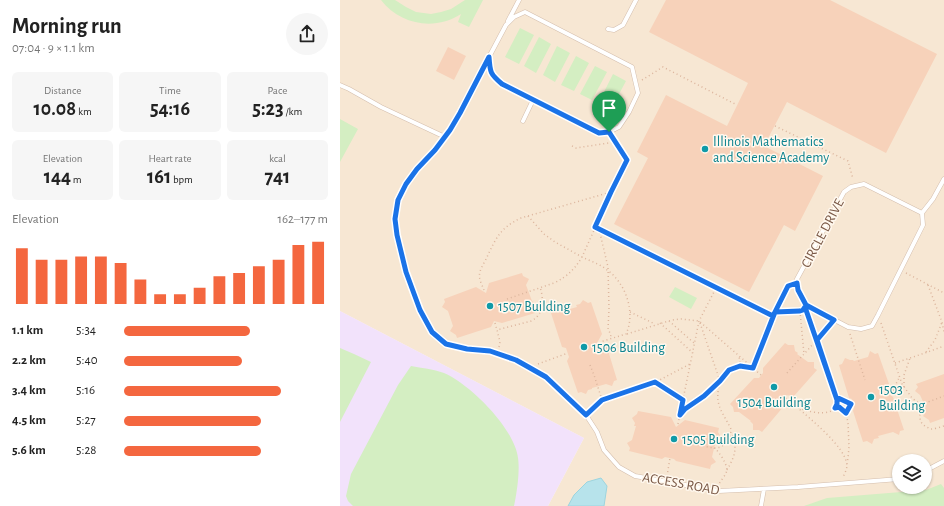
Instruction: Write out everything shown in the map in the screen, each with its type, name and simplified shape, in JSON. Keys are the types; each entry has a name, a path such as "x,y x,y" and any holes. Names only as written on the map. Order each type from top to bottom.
{"lane":[{"name":"ACCESS ROAD","path":"519,0 460,113 435,150 417,169 406,184 398,200 395,219 397,235 406,272 420,310 432,332 446,344 467,349 490,351 516,360 546,377 586,415 597,432 604,450 619,467 635,476 719,491 892,480"},
{"path":"608,29 614,30 623,25 636,0"},
{"path":"489,57 492,76 502,84 599,133 609,132 619,127 629,112 638,93 632,67 524,12 514,17 506,25"},
{"path":"340,85 381,108 444,137"},
{"path":"523,121 533,100"},
{"path":"805,306 848,327 862,329 872,326 923,225 922,213 934,199 944,179"},
{"name":"CIRCLE DRIVE","path":"805,306 798,290 797,279 844,192 851,187 864,184 922,213"},
{"path":"932,467 944,461"},
{"path":"761,506 764,489"}],"path":[{"path":"636,83 662,67 737,105"},
{"path":"775,126 848,161 856,186"},
{"path":"507,299 554,283 567,276 582,257 627,160 609,132"},
{"path":"572,146 576,148 615,142"},
{"path":"484,290 481,283 480,272 496,238 503,229 512,222 521,218 611,192"},
{"path":"528,216 544,234 555,242 608,270 618,281 626,296 630,312 626,334"},
{"path":"595,227 773,316"},
{"path":"599,229 608,270 608,329 611,335 610,339"},
{"path":"900,271 944,293"},
{"path":"753,368 773,316 788,286 797,283"},
{"path":"928,285 942,322 944,332"},
{"path":"496,330 536,319 541,309 543,299 540,287"},
{"path":"678,424 699,322 716,288"},
{"path":"775,312 800,311 803,310 805,306"},
{"path":"795,406 813,412 823,413 830,412 837,404 836,397 805,306"},
{"path":"800,311 804,354"},
{"path":"630,312 656,324"},
{"path":"878,315 904,387 912,398 917,402 923,403 944,396"},
{"path":"600,342 669,321 681,319 699,322 762,375"},
{"path":"787,373 834,320"},
{"path":"669,321 694,344"},
{"path":"699,322 720,381 718,389 718,404 720,411 731,429 736,449 727,470 714,490"},
{"path":"925,354 934,340 942,322"},
{"path":"495,323 500,342 498,354"},
{"path":"660,323 692,353"},
{"path":"848,327 865,380"},
{"path":"895,363 925,354 944,346"},
{"path":"529,367 568,353"},
{"path":"737,367 740,363 739,356"},
{"path":"904,387 904,375 910,358"},
{"path":"586,415 602,400 655,382 690,364"},
{"path":"590,365 602,400"},
{"path":"680,415 685,409 704,396 729,370 746,366 753,368"},
{"path":"889,392 893,390 900,376"},
{"path":"655,382 683,400"},
{"path":"836,397 852,404 846,413"},
{"path":"786,398 840,448 847,464"},
{"path":"923,403 920,421 927,428 931,429 944,426"},
{"path":"835,408 839,407 846,413 848,423 849,447 847,468 841,484"},
{"path":"714,448 723,446 727,442 731,434 731,429"},
{"path":"691,443 718,450 727,470"},
{"path":"666,481 670,458"}],"shaded area":[{"name":"Illinois Mathematics and Science Academy","path":"340,0 944,0 944,506 548,506 584,438 340,311"},
{"path":"340,311 584,438 548,506 340,506"}],"green space":[{"path":"381,0 395,0 416,12 431,14 451,9 465,0 483,0 469,27 458,22 461,14 451,19 429,24 408,20 398,15"},
{"path":"520,28 534,35 519,64 505,57"},
{"path":"539,37 551,44 536,73 524,66"},
{"path":"557,46 570,53 555,82 543,75"},
{"path":"576,56 589,63 574,91 561,85"},
{"path":"595,66 607,72 592,100 580,94"},
{"path":"613,74 626,81 610,111 598,104"},
{"path":"340,119 358,129 340,162"},
{"path":"675,287 697,298 691,309 669,297"},
{"path":"340,348 371,362 340,422"},
{"path":"411,366 444,373 455,379 478,397 500,421 515,446 518,458 518,482 514,506 353,506 348,501 346,496 351,474 398,385"},
{"path":"941,484 944,488 944,506 804,506 827,498 892,493 892,494 932,494 932,488"}],"water":[{"path":"601,478 607,486 604,506 568,506 574,495 587,482"}],"building":[{"name":"Illinois Mathematics and Science Academy","path":"666,0 830,0 937,54 886,153 787,102 764,146 823,176 795,231 784,225 749,292 614,224 648,158 637,152 666,95 727,126 748,83 649,32"},
{"path":"448,47 466,56 454,80 436,71"},
{"name":"1507 Building","path":"522,273 523,276 529,279 526,285 532,301 536,304 534,309 535,313 502,323 494,321 491,327 457,338 456,335 450,331 453,326 448,311 442,307 445,302 444,299 476,287 486,293 489,283"},
{"name":"1506 Building","path":"583,300 588,303 591,302 602,334 597,343 607,347 617,380 614,381 612,386 606,384 592,388 588,390 586,394 581,392 578,393 567,361 569,357 566,348 562,347 551,313 556,312 558,308 563,311 577,307 576,305 580,304"},
{"name":"1504 Building","path":"785,343 788,345 794,345 795,351 798,353 797,354 808,362 814,362 814,368 817,370 794,396 785,395 784,406 762,432 759,430 753,430 753,424 751,421 739,412 734,412 733,407 730,404 754,378 759,378 763,373 763,368"},
{"name":"1503 Building","path":"870,351 875,354 878,353 889,384 887,388 890,395 893,397 904,430 900,431 899,435 893,432 878,436 879,438 874,439 872,444 867,441 863,442 853,411 854,407 852,399 849,398 839,365 842,364 845,358 854,361 868,357"},
{"path":"944,374 944,418 930,423 929,420 923,416 926,412 926,408 920,395 915,391 918,387 916,384"},
{"name":"1505 Building","path":"638,411 671,417 676,427 685,420 719,428 718,432 721,437 716,440 712,457 716,462 711,465 710,469 665,457 662,459 629,451 630,448 627,443 632,440 636,426 634,426 635,423 632,418"}],"place":[{"name":"Illinois Mathematics and Science Academy","path":"705,149"},
{"name":"1507 Building","path":"490,306"},
{"name":"1506 Building","path":"584,347"},
{"name":"1504 Building","path":"774,387"},
{"name":"1503 Building","path":"871,397"},
{"name":"1505 Building","path":"674,439"}],"route":[{"path":"609,132 599,133 502,84 492,76 489,57 450,130 435,150 417,169 406,184 398,200 395,219 397,235 406,272 420,310 432,332 446,344 467,349 490,351 516,360 546,377 586,415 602,400 650,385 655,382 683,400 680,415 685,409 704,396 729,370 740,366 753,368 775,312 800,311 805,307 837,400 835,408 839,407 846,413 851,404 846,403 836,397 817,340 834,320 806,305 798,290 797,283 788,286 775,312 773,316 595,227 627,160 609,132"}]}
